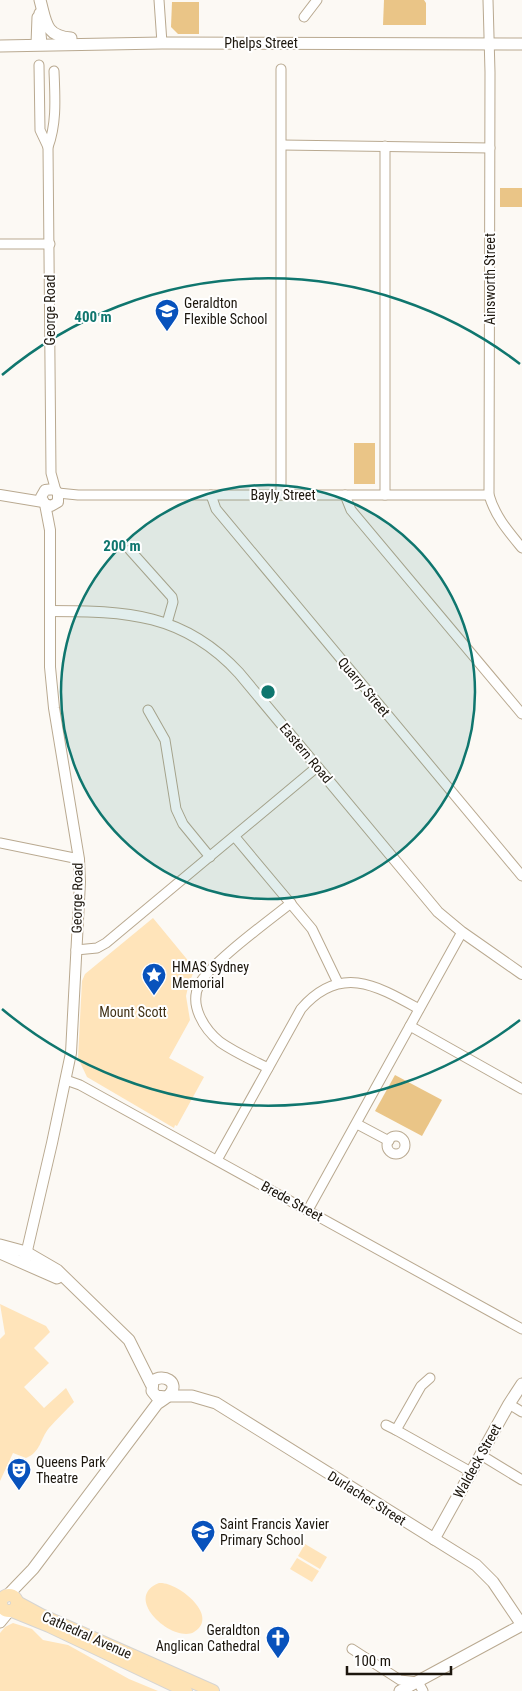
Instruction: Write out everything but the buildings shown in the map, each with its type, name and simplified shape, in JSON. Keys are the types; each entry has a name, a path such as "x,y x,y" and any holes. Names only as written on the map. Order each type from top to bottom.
{"main road":[{"path":"39,1 50,30 58,37 93,38 118,44"},
{"name":"Phelps Street","path":"0,46 162,43 522,44"},
{"name":"Durlacher Street","path":"0,1245 25,1257 72,1285 125,1335 134,1347 151,1386"},
{"name":"Durlacher Street","path":"0,1253 25,1257"},
{"name":"Durlacher Street","path":"141,1361 192,1396 216,1404 476,1565 493,1582 522,1626"},
{"path":"0,1622 6,1603 157,1404 167,1397 172,1390 168,1380 155,1379 151,1386 143,1422"},
{"name":"Waldeck Street","path":"434,1539 522,1384"},
{"path":"151,1386 156,1396 167,1397"},
{"name":"Durlacher Street","path":"167,1397 192,1396"},
{"name":"Cathedral Avenue","path":"6,1603 49,1626 186,1691"},
{"name":"Cathedral Avenue","path":"6,1603 41,1615 213,1691"},
{"path":"400,1691 420,1686 522,1626"}],"street":[{"path":"159,0 162,43"},
{"path":"304,17 317,0"},
{"path":"39,1 39,44"},
{"name":"Ainsworth Street","path":"490,1 489,495 493,509 500,521 522,548"},
{"name":"George Road","path":"39,64 40,130 48,147"},
{"path":"281,69 281,495"},
{"name":"George Road","path":"25,1257 66,1080 70,1053 79,860 54,708 50,667 50,530 57,498 51,473 48,147 52,135 55,106 54,71"},
{"path":"282,145 490,148"},
{"path":"385,146 385,496"},
{"path":"0,244 50,244"},
{"name":"George Road","path":"44,491 51,473"},
{"path":"0,495 23,497 51,506 57,498 51,488 23,497"},
{"path":"44,491 41,497 44,503"},
{"name":"Bayly Street","path":"57,498 78,495 489,495"},
{"name":"Quarry Street","path":"212,495 216,509 522,876"},
{"path":"345,495 351,510 522,714"},
{"name":"George Road","path":"44,503 50,530"},
{"path":"130,550 172,596 173,602 167,624"},
{"name":"Eastern Road","path":"50,611 119,612 167,624 206,644 230,663 429,901 462,932 522,974"},
{"path":"148,710 165,740 176,809 183,824 210,857"},
{"path":"76,950 97,948 106,943 317,767"},
{"path":"235,837 291,903 318,939 338,983"},
{"path":"0,842 79,860"},
{"path":"268,1068 221,1042 212,1034 201,1019 196,992 198,985 208,971 291,903"},
{"path":"308,1210 462,932"},
{"path":"217,1160 301,1008 317,993 338,983 357,981 368,984 419,1009"},
{"path":"410,1026 522,1089"},
{"name":"Brede Street","path":"66,1080 80,1085 520,1326"},
{"path":"357,1124 389,1141"},
{"path":"396,1430 422,1386 430,1378"},
{"path":"509,1404 522,1412"},
{"path":"386,1425 471,1472"},
{"path":"481,1455 522,1480"},
{"path":"352,1649 400,1680 420,1686"}],"green space":[{"name":"Mount Scott","path":"153,918 195,969 186,996 190,1020 169,1058 204,1077 177,1126 175,1125 174,1128 87,1077 78,1058 82,981 85,974"},
{"path":"0,1304 46,1326 50,1332 34,1348 49,1363 24,1387 44,1408 66,1388 74,1402 49,1428 35,1452 26,1458 13,1453 0,1481 0,1339 5,1334"},
{"path":"305,1544 327,1557 320,1569 298,1556"},
{"path":"297,1558 319,1571 312,1582 290,1569"},
{"path":"159,1583 167,1584 185,1593 200,1609 201,1625 194,1632 185,1634 175,1632 155,1618 148,1608 146,1599 149,1590"},
{"path":"13,1623 32,1629 43,1640 68,1645 129,1679 158,1691 0,1691 0,1633 5,1627"}],"shaded area":[{"path":"384,0 424,0 426,3 426,25 383,25"},
{"path":"172,2 199,2 199,34 178,34 171,27"},
{"path":"500,188 522,188 522,207 500,207"},
{"path":"354,443 375,443 375,484 354,484"},
{"path":"395,1075 442,1100 422,1136 375,1111"}],"place":[{"name":"Geraldton Flexible School","path":"167,332"},
{"name":"HMAS Sydney Memorial","path":"154,996"},
{"name":"Queens Park Theatre","path":"19,1491"},
{"name":"Saint Francis Xavier Primary School","path":"203,1553"},
{"name":"Geraldton Anglican Cathedral","path":"278,1659"}]}
